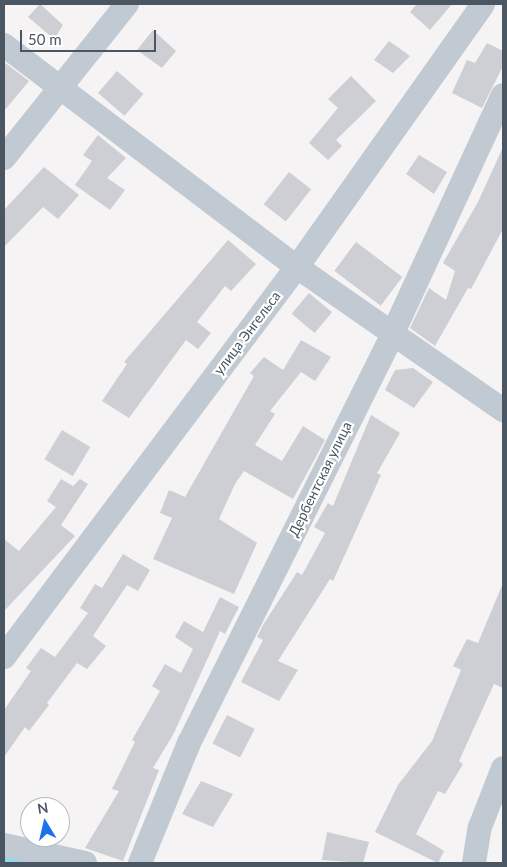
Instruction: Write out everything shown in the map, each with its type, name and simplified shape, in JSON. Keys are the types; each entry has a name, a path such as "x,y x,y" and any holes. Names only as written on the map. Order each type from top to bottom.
{"street":[{"path":"4,158 127,4"},
{"name":"улица Энгельса","path":"4,657 297,267 483,4"},
{"path":"4,45 62,87 297,267 392,335 503,410"},
{"name":"Дербентская улица","path":"140,863 189,743 392,335 503,95"},
{"path":"474,863 480,827 503,768"},
{"path":"4,845 86,863"}],"building":[{"path":"40,4 63,25 54,39 28,17"},
{"path":"417,4 452,4 430,30 410,12"},
{"path":"153,30 176,51 162,68 137,50"},
{"path":"389,41 410,56 393,73 374,60"},
{"path":"487,43 503,51 503,66 482,108 452,93 467,60 475,63"},
{"path":"4,62 29,81 4,111"},
{"path":"117,71 143,94 124,116 98,93"},
{"path":"351,76 376,101 336,140 342,146 328,160 309,143 338,108 328,99"},
{"path":"98,135 126,158 107,178 125,190 110,210 75,185 92,161 83,155"},
{"path":"503,147 503,229 471,289 468,288 435,346 410,328 429,288 446,300 455,271 443,263 478,202"},
{"path":"419,155 447,172 434,194 406,174"},
{"path":"44,167 79,195 58,219 43,207 4,247 4,210"},
{"path":"289,172 311,189 286,222 264,204"},
{"path":"228,240 256,264 231,291 225,286 197,322 211,333 198,349 186,340 129,418 102,401 127,364 124,362"},
{"path":"356,242 402,277 381,306 334,271"},
{"path":"309,293 332,312 315,333 292,314"},
{"path":"301,340 331,357 315,381 301,372 270,411 275,414 255,445 282,461 303,426 325,440 293,499 244,471 235,484 219,519 257,543 234,594 153,559 172,518 160,513 169,490 185,497 254,376 250,373 264,357 283,370"},
{"path":"413,368 433,382 414,408 385,390 395,370"},
{"path":"371,415 400,433 377,473 381,475 333,581 330,579 278,661 298,670 279,701 241,682 263,640 257,637 263,625 297,572 302,575 325,533 314,527 328,503 333,506"},
{"path":"62,430 90,447 73,476 44,459"},
{"path":"61,479 73,486 80,479 88,484 61,525 75,536 4,611 4,539 19,551 56,507 47,501"},
{"path":"123,554 150,570 138,591 127,585 93,636 106,646 87,669 77,663 29,731 25,727 4,757 4,710 31,671 26,668 41,648 55,657 88,613 80,608 95,584 102,588"},
{"path":"503,583 503,688 494,684 459,761 463,764 445,794 438,791 416,834 444,851 438,863 375,832 398,785 432,741 461,670 453,666 467,639 478,643"},
{"path":"220,597 239,607 225,634 220,631 174,733 153,768 159,770 123,861 85,848 119,791 112,789 135,742 132,740 160,691 152,686 165,664 181,673 193,649 175,637 184,621 203,632"},
{"path":"227,715 255,729 240,758 212,744"},
{"path":"201,781 233,794 213,827 182,814"},
{"path":"327,832 369,842 363,863 322,860"}],"waterway":[{"path":"4,857 29,863"}]}
